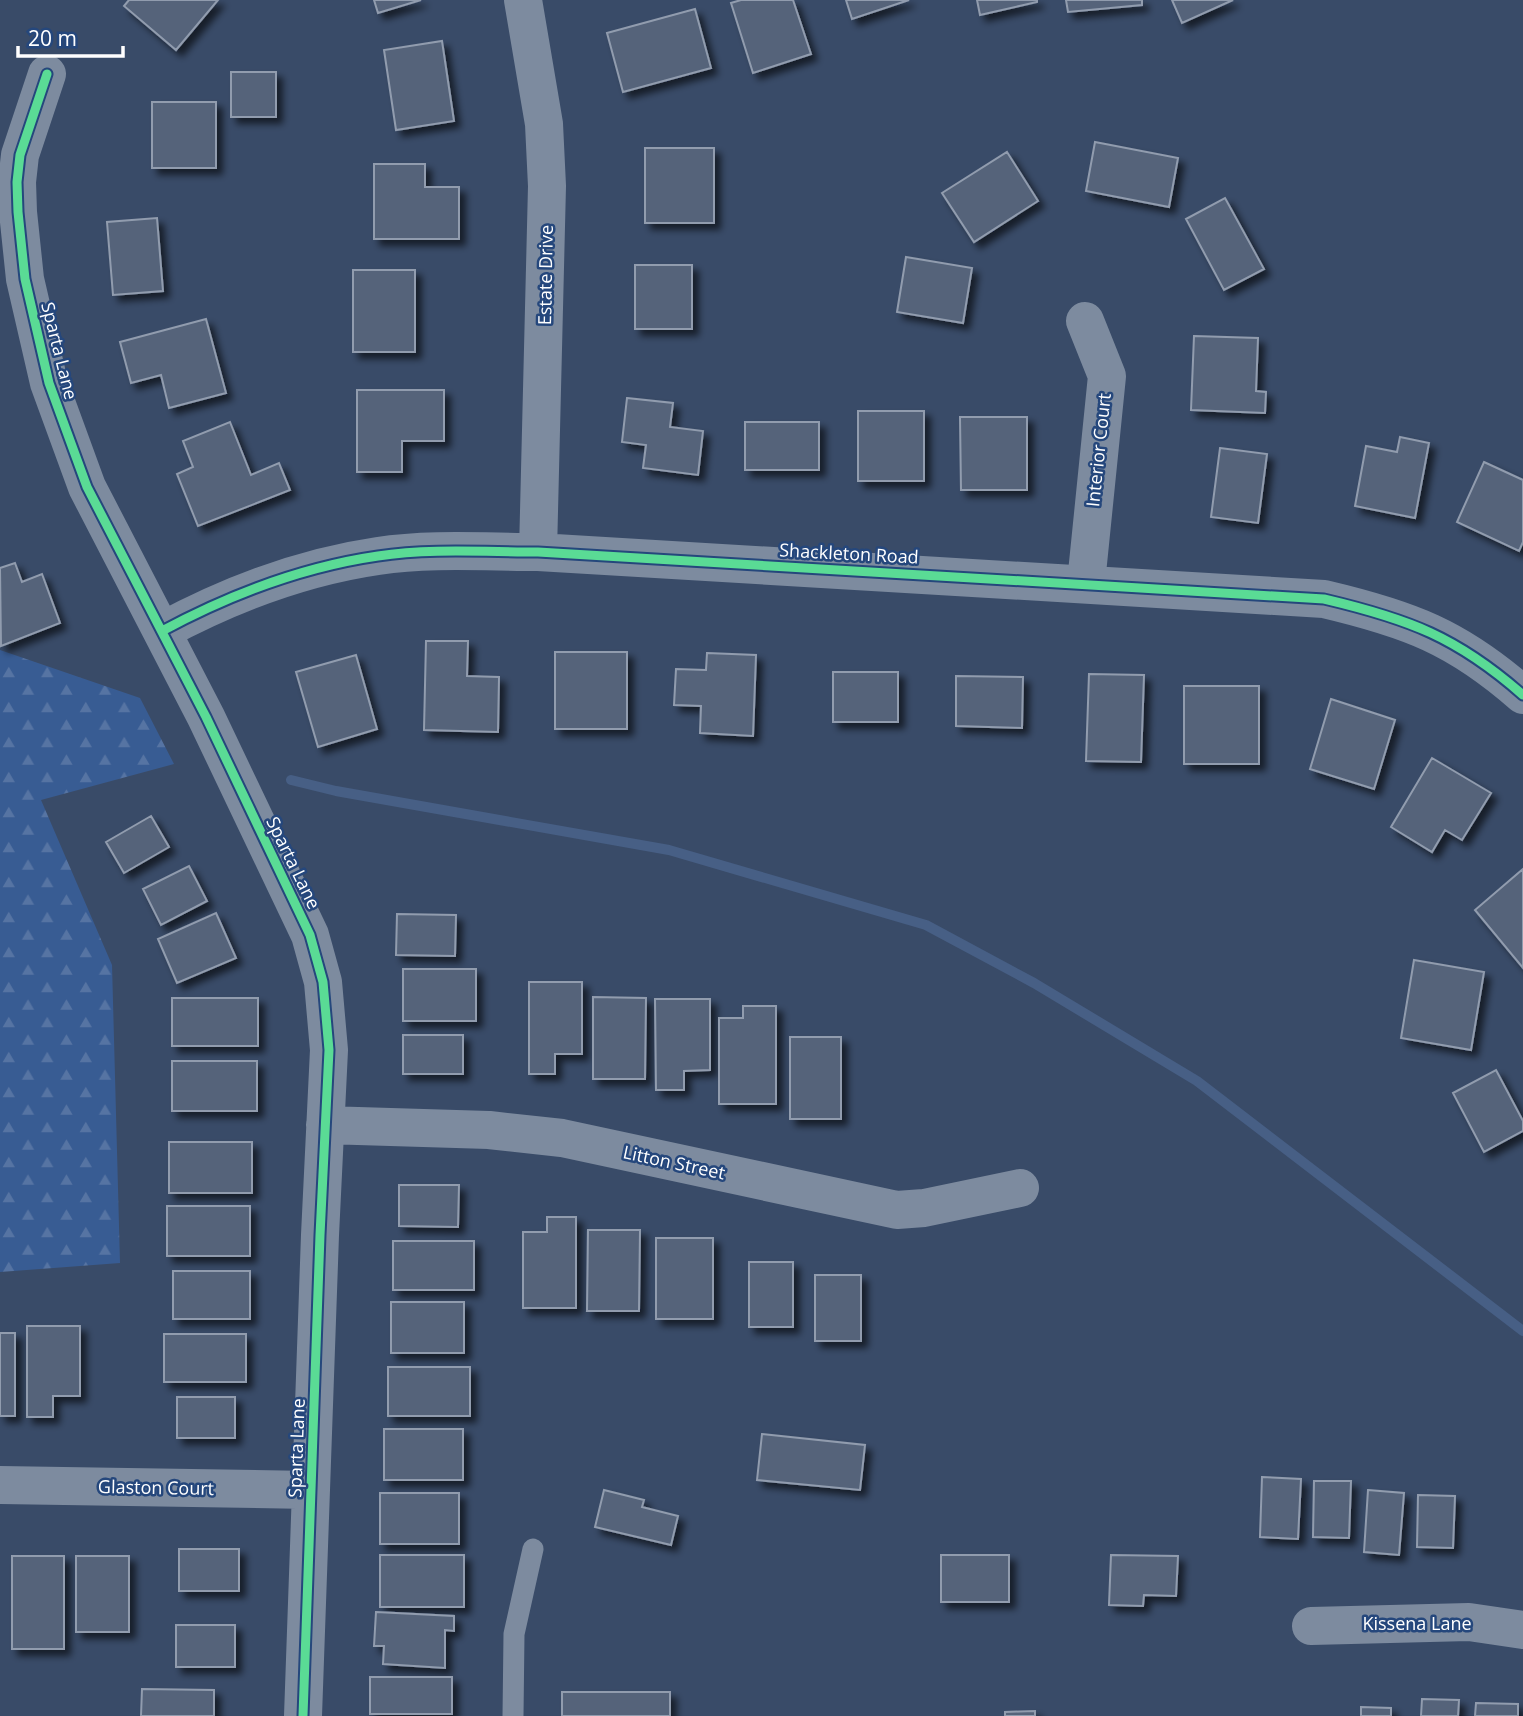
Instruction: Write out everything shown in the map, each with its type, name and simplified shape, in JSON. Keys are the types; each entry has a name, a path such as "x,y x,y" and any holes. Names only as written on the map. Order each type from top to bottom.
{"street":[{"name":"Estate Drive","path":"523,0 544,124 547,186 538,552"},
{"name":"Sparta Lane","path":"47,74 20,155 18,212 28,292 48,383 87,487 206,717 310,935 323,982 329,1050 303,1716"},
{"name":"Interior Court","path":"1085,321 1107,376 1086,583"},
{"name":"Shackleton Road","path":"162,631 289,576 328,565 380,556 436,551 538,552 1324,599 1372,610 1417,625 1455,644 1491,667 1523,695"},
{"name":"Litton Street","path":"325,1125 476,1130 552,1137 897,1210 925,1208 1020,1188"},
{"name":"Glaston Court","path":"0,1485 312,1490"},
{"name":"Kissena Lane","path":"1311,1626 1469,1622 1523,1630"}],"lane":[{"path":"513,1716 514,1634 533,1549"}],"green space":[{"path":"0,650 140,698 174,764 41,800 112,965 120,1263 0,1272"}],"building":[{"path":"129,0 218,0 176,50 124,6"},
{"path":"374,0 421,0 378,13"},
{"path":"741,0 793,0 811,54 753,73 731,3"},
{"path":"846,0 909,0 852,19"},
{"path":"977,0 1037,0 1037,2 980,15"},
{"path":"1066,0 1142,0 1142,5 1068,12"},
{"path":"1172,0 1233,0 1182,23"},
{"path":"695,9 711,68 623,92 607,33"},
{"path":"442,41 454,121 396,130 384,50"},
{"path":"231,72 276,72 276,117 231,117"},
{"path":"152,102 216,102 216,168 152,168"},
{"path":"1095,142 1178,158 1169,207 1086,191"},
{"path":"645,148 714,148 714,223 645,223"},
{"path":"1007,152 1038,201 974,242 942,193"},
{"path":"374,164 425,164 425,187 459,187 459,239 374,239"},
{"path":"1225,198 1264,269 1224,290 1186,219"},
{"path":"157,218 163,291 113,295 107,222"},
{"path":"906,257 972,268 963,323 897,312"},
{"path":"635,265 692,265 692,329 635,329"},
{"path":"353,270 415,270 415,352 353,352"},
{"path":"206,319 226,393 169,408 161,375 131,383 120,342"},
{"path":"1194,336 1258,338 1256,391 1266,392 1265,413 1191,410"},
{"path":"357,390 444,390 444,441 402,441 402,472 357,472"},
{"path":"627,398 673,403 670,427 703,431 698,475 643,468 646,445 622,442"},
{"path":"858,411 924,411 924,481 858,481"},
{"path":"960,417 1027,417 1027,490 961,490"},
{"path":"230,422 251,475 279,463 290,490 198,526 177,474 193,467 183,441"},
{"path":"745,422 819,422 819,470 745,470"},
{"path":"1400,437 1429,443 1415,518 1355,506 1366,446 1397,452"},
{"path":"1220,448 1267,454 1258,523 1211,517"},
{"path":"1484,462 1523,480 1523,542 1519,551 1457,522"},
{"path":"15,563 22,582 42,574 60,623 1,646 0,568"},
{"path":"426,641 468,641 467,676 499,677 498,732 424,730"},
{"path":"555,652 627,652 627,729 555,729"},
{"path":"707,653 756,655 753,736 700,733 701,706 674,705 676,669 706,670"},
{"path":"356,655 377,729 318,747 296,672"},
{"path":"833,672 898,672 898,722 833,722"},
{"path":"1089,674 1144,675 1141,762 1086,761"},
{"path":"956,676 1023,677 1022,728 956,726"},
{"path":"1184,686 1259,686 1259,764 1184,764"},
{"path":"1331,699 1395,720 1374,789 1310,769"},
{"path":"1432,758 1491,793 1462,840 1445,830 1432,852 1391,827"},
{"path":"151,816 169,847 124,873 106,842"},
{"path":"189,866 207,901 161,925 143,889"},
{"path":"1523,869 1523,968 1475,910"},
{"path":"216,913 236,958 177,983 158,939"},
{"path":"397,914 456,915 455,956 396,955"},
{"path":"1414,960 1484,972 1471,1050 1401,1038"},
{"path":"403,969 476,969 476,1021 403,1021"},
{"path":"529,982 582,982 582,1054 555,1054 555,1074 529,1074"},
{"path":"593,997 646,998 645,1079 593,1079"},
{"path":"172,998 258,998 258,1046 172,1046"},
{"path":"655,999 710,999 710,1070 684,1071 684,1090 656,1090"},
{"path":"743,1006 776,1006 776,1104 719,1104 719,1018 743,1018"},
{"path":"403,1035 463,1035 463,1074 403,1074"},
{"path":"790,1037 841,1037 841,1119 790,1119"},
{"path":"172,1061 257,1061 257,1111 172,1111"},
{"path":"1496,1070 1523,1121 1523,1131 1484,1152 1453,1093"},
{"path":"169,1142 252,1142 252,1193 169,1193"},
{"path":"399,1185 459,1185 458,1227 399,1226"},
{"path":"167,1206 250,1206 250,1256 167,1256"},
{"path":"547,1217 576,1217 576,1308 523,1308 523,1232 547,1232"},
{"path":"588,1230 640,1230 639,1311 587,1311"},
{"path":"656,1238 713,1238 713,1319 656,1319"},
{"path":"393,1241 474,1241 474,1290 393,1290"},
{"path":"749,1262 793,1262 793,1327 749,1327"},
{"path":"173,1271 250,1271 250,1319 173,1319"},
{"path":"815,1275 861,1275 861,1341 815,1341"},
{"path":"391,1302 464,1302 464,1353 391,1353"},
{"path":"27,1326 80,1326 80,1396 53,1396 53,1417 27,1417"},
{"path":"0,1333 15,1333 15,1416 0,1416"},
{"path":"164,1334 246,1334 246,1382 164,1382"},
{"path":"388,1367 470,1367 470,1416 388,1416"},
{"path":"177,1397 235,1397 235,1438 177,1438"},
{"path":"384,1429 463,1429 463,1480 384,1480"},
{"path":"762,1434 865,1445 860,1490 757,1480"},
{"path":"1262,1477 1301,1479 1298,1539 1260,1537"},
{"path":"1314,1481 1351,1481 1349,1538 1313,1537"},
{"path":"604,1490 644,1500 642,1507 678,1516 671,1545 595,1527"},
{"path":"1368,1490 1404,1493 1399,1555 1364,1552"},
{"path":"380,1493 459,1493 459,1544 380,1544"},
{"path":"1418,1495 1455,1496 1453,1548 1417,1547"},
{"path":"179,1549 239,1549 239,1591 179,1591"},
{"path":"380,1555 464,1555 464,1607 380,1607"},
{"path":"941,1555 1009,1555 1009,1602 941,1602"},
{"path":"1111,1555 1178,1556 1176,1596 1144,1595 1143,1606 1109,1605"},
{"path":"12,1556 64,1556 64,1649 12,1649"},
{"path":"76,1556 129,1556 129,1632 76,1632"},
{"path":"376,1612 454,1616 454,1631 445,1630 445,1668 383,1664 384,1646 374,1646"},
{"path":"176,1625 235,1625 235,1667 176,1667"},
{"path":"370,1677 452,1677 452,1714 370,1714"},
{"path":"142,1689 214,1690 214,1716 141,1716"},
{"path":"562,1692 670,1692 670,1716 562,1716"},
{"path":"1422,1699 1459,1700 1458,1716 1421,1716"},
{"path":"1476,1703 1518,1704 1518,1716 1475,1716"},
{"path":"1361,1707 1391,1708 1391,1716 1361,1716"},
{"path":"1035,1711 1035,1716 1005,1716 1005,1712"}],"waterway":[{"path":"291,780 336,791 669,850 926,925 1034,983 1197,1081 1523,1331"}],"cycle path":[{"path":"47,74 20,155 17,182 25,279 49,383 87,487 206,717 310,935 323,982 329,1050 303,1716"},
{"path":"162,631 240,594 294,575 350,561 417,552 538,552 1324,599 1382,614 1431,633 1476,658 1523,695"}]}
